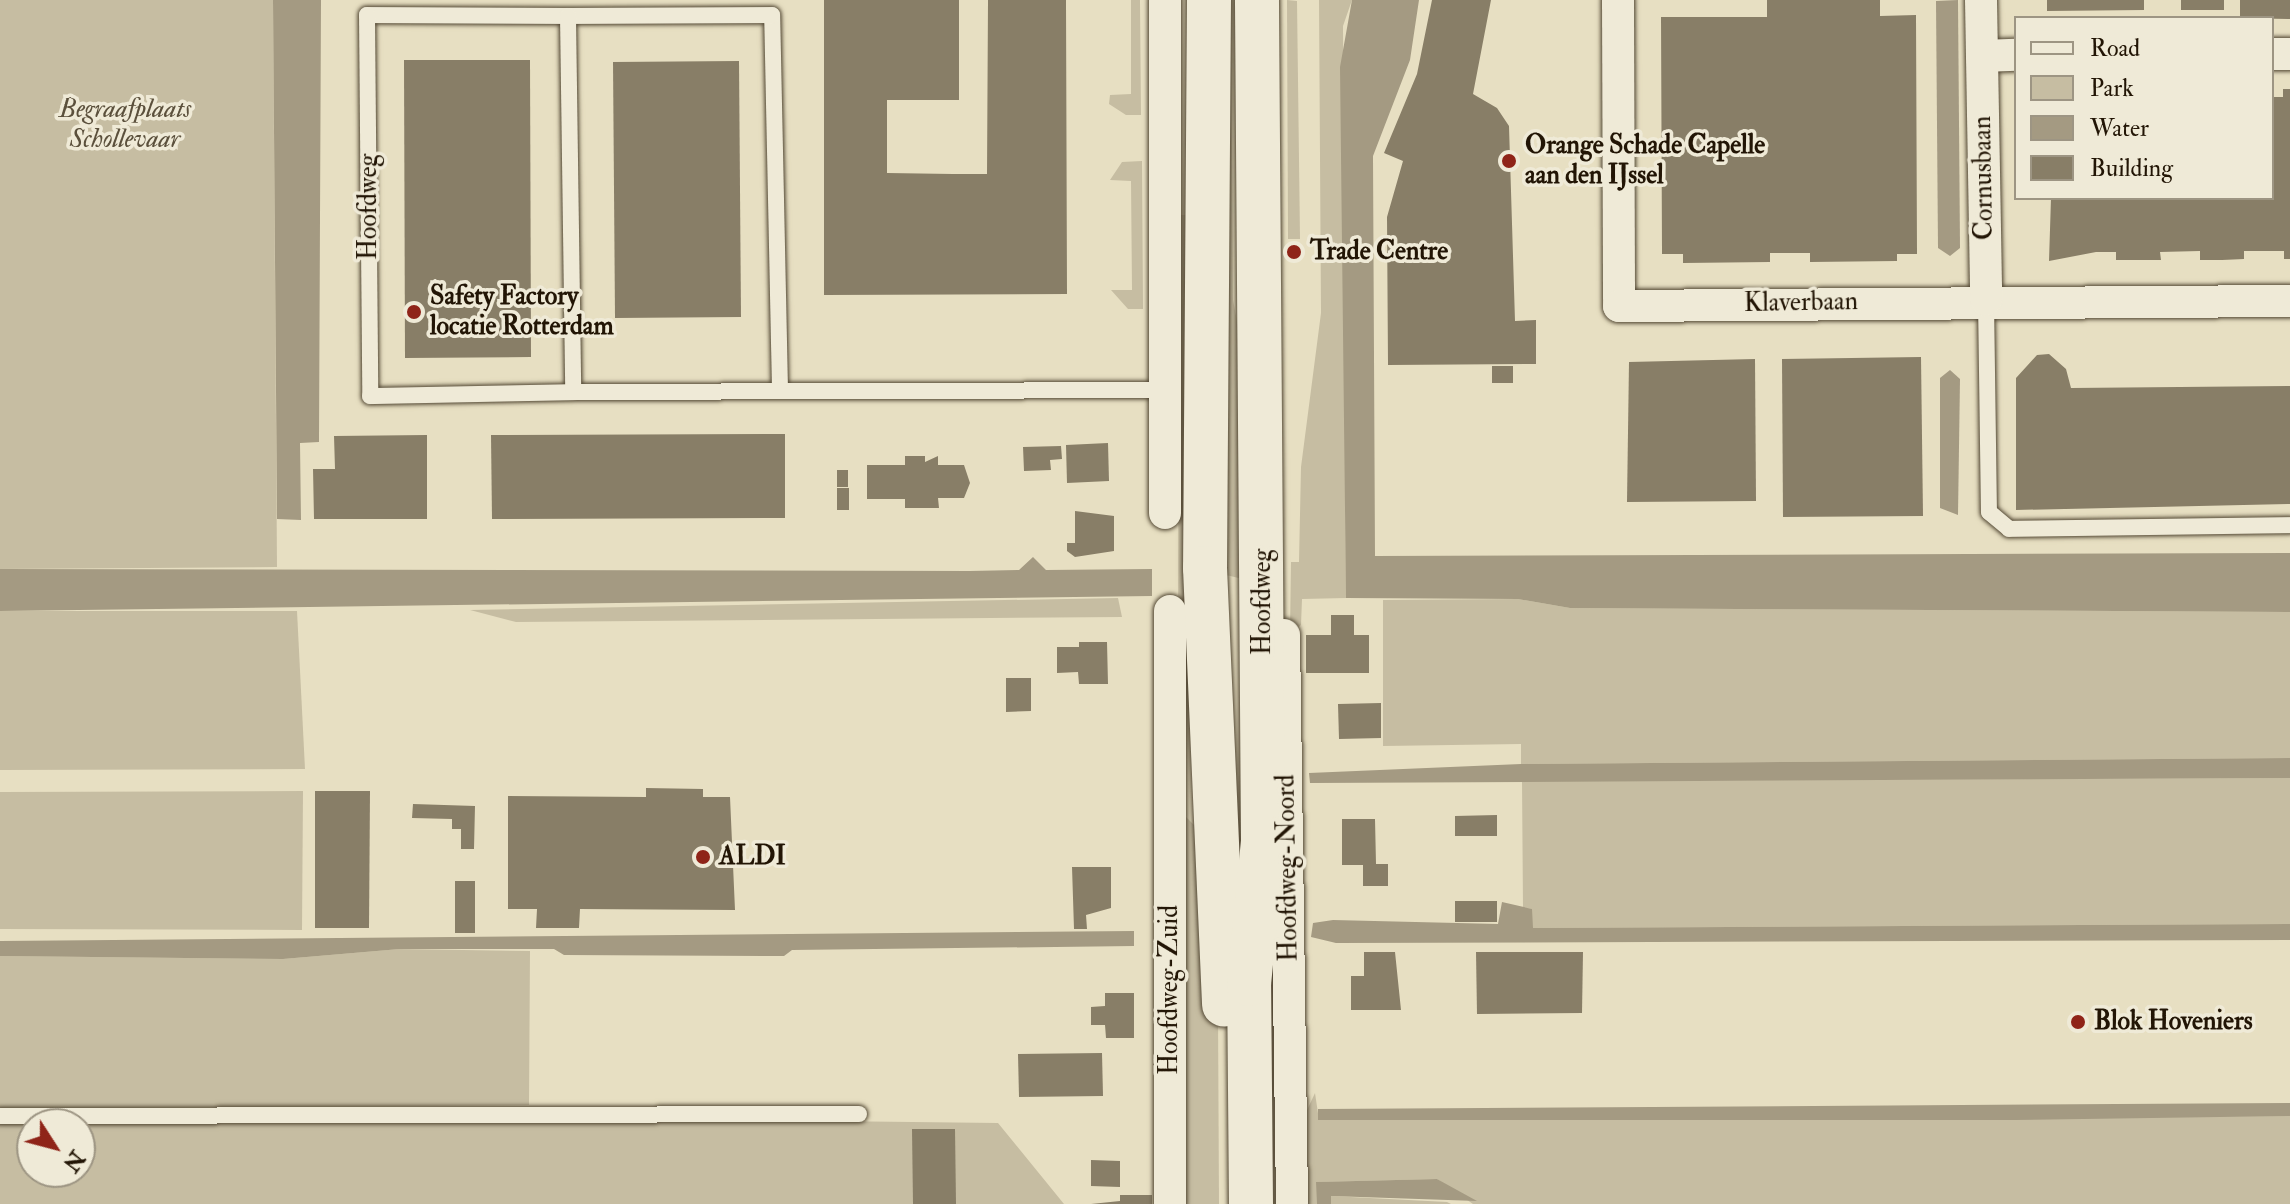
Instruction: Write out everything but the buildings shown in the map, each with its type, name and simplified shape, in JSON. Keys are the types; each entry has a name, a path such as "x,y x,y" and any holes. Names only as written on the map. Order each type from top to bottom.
{"main road":[{"name":"Hoofdweg","path":"1209,0 1189,608 1212,739 1226,1204"},
{"name":"Hoofdweg","path":"1251,1204 1249,984 1263,842 1274,642 1256,377 1257,0"},
{"path":"1189,608 1226,592 1243,597 1248,631 1274,642"}],"street":[{"path":"1165,0 1165,513"},
{"name":"Klaverbaan","path":"1618,0 1619,306 1986,300 2290,301"},
{"name":"Cornusbaan","path":"1981,0 1986,300"},
{"path":"1982,56 2014,55"},
{"name":"Hoofdweg-Zuid","path":"1170,1204 1170,775 1189,608"},
{"name":"Hoofdweg-Noord","path":"1274,642 1292,1204"},
{"path":"1212,739 1170,775 1216,815"},
{"path":"1250,1077 1291,1111 1250,1152"}],"lane":[{"name":"Hoofdweg","path":"780,390 772,8 568,16 367,15 370,396 780,390 1166,390"},
{"path":"568,16 573,392"},
{"path":"1986,300 1989,512 2009,529 2290,525"},
{"path":"0,1116 859,1114"}],"green space":[{"name":"Begraafplaats Schollevaar","path":"0,0 273,0 277,567 0,569"},
{"path":"1131,0 1140,0 1141,115 1126,115 1109,104 1110,95 1131,94"},
{"path":"1224,0 1231,0 1233,300 1245,364 1247,580 1222,574"},
{"path":"1287,0 1297,1 1300,239 1288,239"},
{"path":"1319,0 1352,0 1343,26 1346,598 1302,599 1301,625 1290,634 1291,562 1299,562 1301,467 1321,313"},
{"path":"1142,161 1143,309 1128,309 1111,290 1132,290 1131,181 1110,180 1122,162"},
{"path":"1179,215 1197,215 1189,681 1178,681"},
{"path":"1118,598 1122,617 516,622 470,610"},
{"path":"1518,599 1570,608 2290,612 2290,758 1521,764 1521,744 1383,746 1383,600"},
{"path":"0,611 297,611 305,769 0,770"},
{"path":"2290,778 2290,924 1532,928 1532,909 1523,908 1522,781"},
{"path":"303,791 302,930 0,929 0,792"},
{"path":"1186,817 1199,830 1218,1009 1219,1204 1183,1204"},
{"path":"400,949 530,951 529,1105 0,1109 0,956 283,959"},
{"path":"1315,1093 1319,1120 2290,1116 2290,1204 1473,1204 1437,1179 1317,1182 1317,1204 1303,1204 1302,1121"},
{"path":"640,1119 998,1123 1064,1204 0,1204 0,1122 16,1122 16,1188 96,1188 96,1122"},
{"path":"1331,1196 1447,1202 1451,1204 1331,1204"}],"water":[{"path":"273,0 321,0 319,442 300,443 301,520 277,519"},
{"path":"1352,0 1419,0 1410,60 1373,156 1375,556 2290,553 2290,612 1570,608 1518,599 1346,598 1340,67"},
{"path":"1958,0 1960,248 1950,256 1938,248 1936,1"},
{"path":"1950,370 1960,379 1958,515 1940,508 1940,378"},
{"path":"1033,557 1046,570 1152,569 1152,596 0,611 0,569 970,571 1019,570"},
{"path":"2290,758 2290,778 1310,783 1309,773 1521,764"},
{"path":"1502,902 1532,909 1533,928 2290,924 2290,940 1336,943 1311,937 1313,923 1333,920 1498,924"},
{"path":"1134,931 1134,946 792,950 784,956 564,955 554,949 400,949 283,959 0,956 0,941"},
{"path":"2290,1103 2290,1116 2015,1120 1318,1120 1318,1109"},
{"path":"1437,1179 1477,1201 1331,1196 1331,1204 1317,1204 1316,1182"}],"place":[{"name":"Orange Schade Capelle aan den IJssel","path":"1509,161"},
{"name":"Trade Centre","path":"1294,252"},
{"name":"Safety Factory locatie Rotterdam","path":"414,312"},
{"name":"ALDI","path":"703,857"},
{"name":"Blok Hoveniers","path":"2078,1022"}]}
